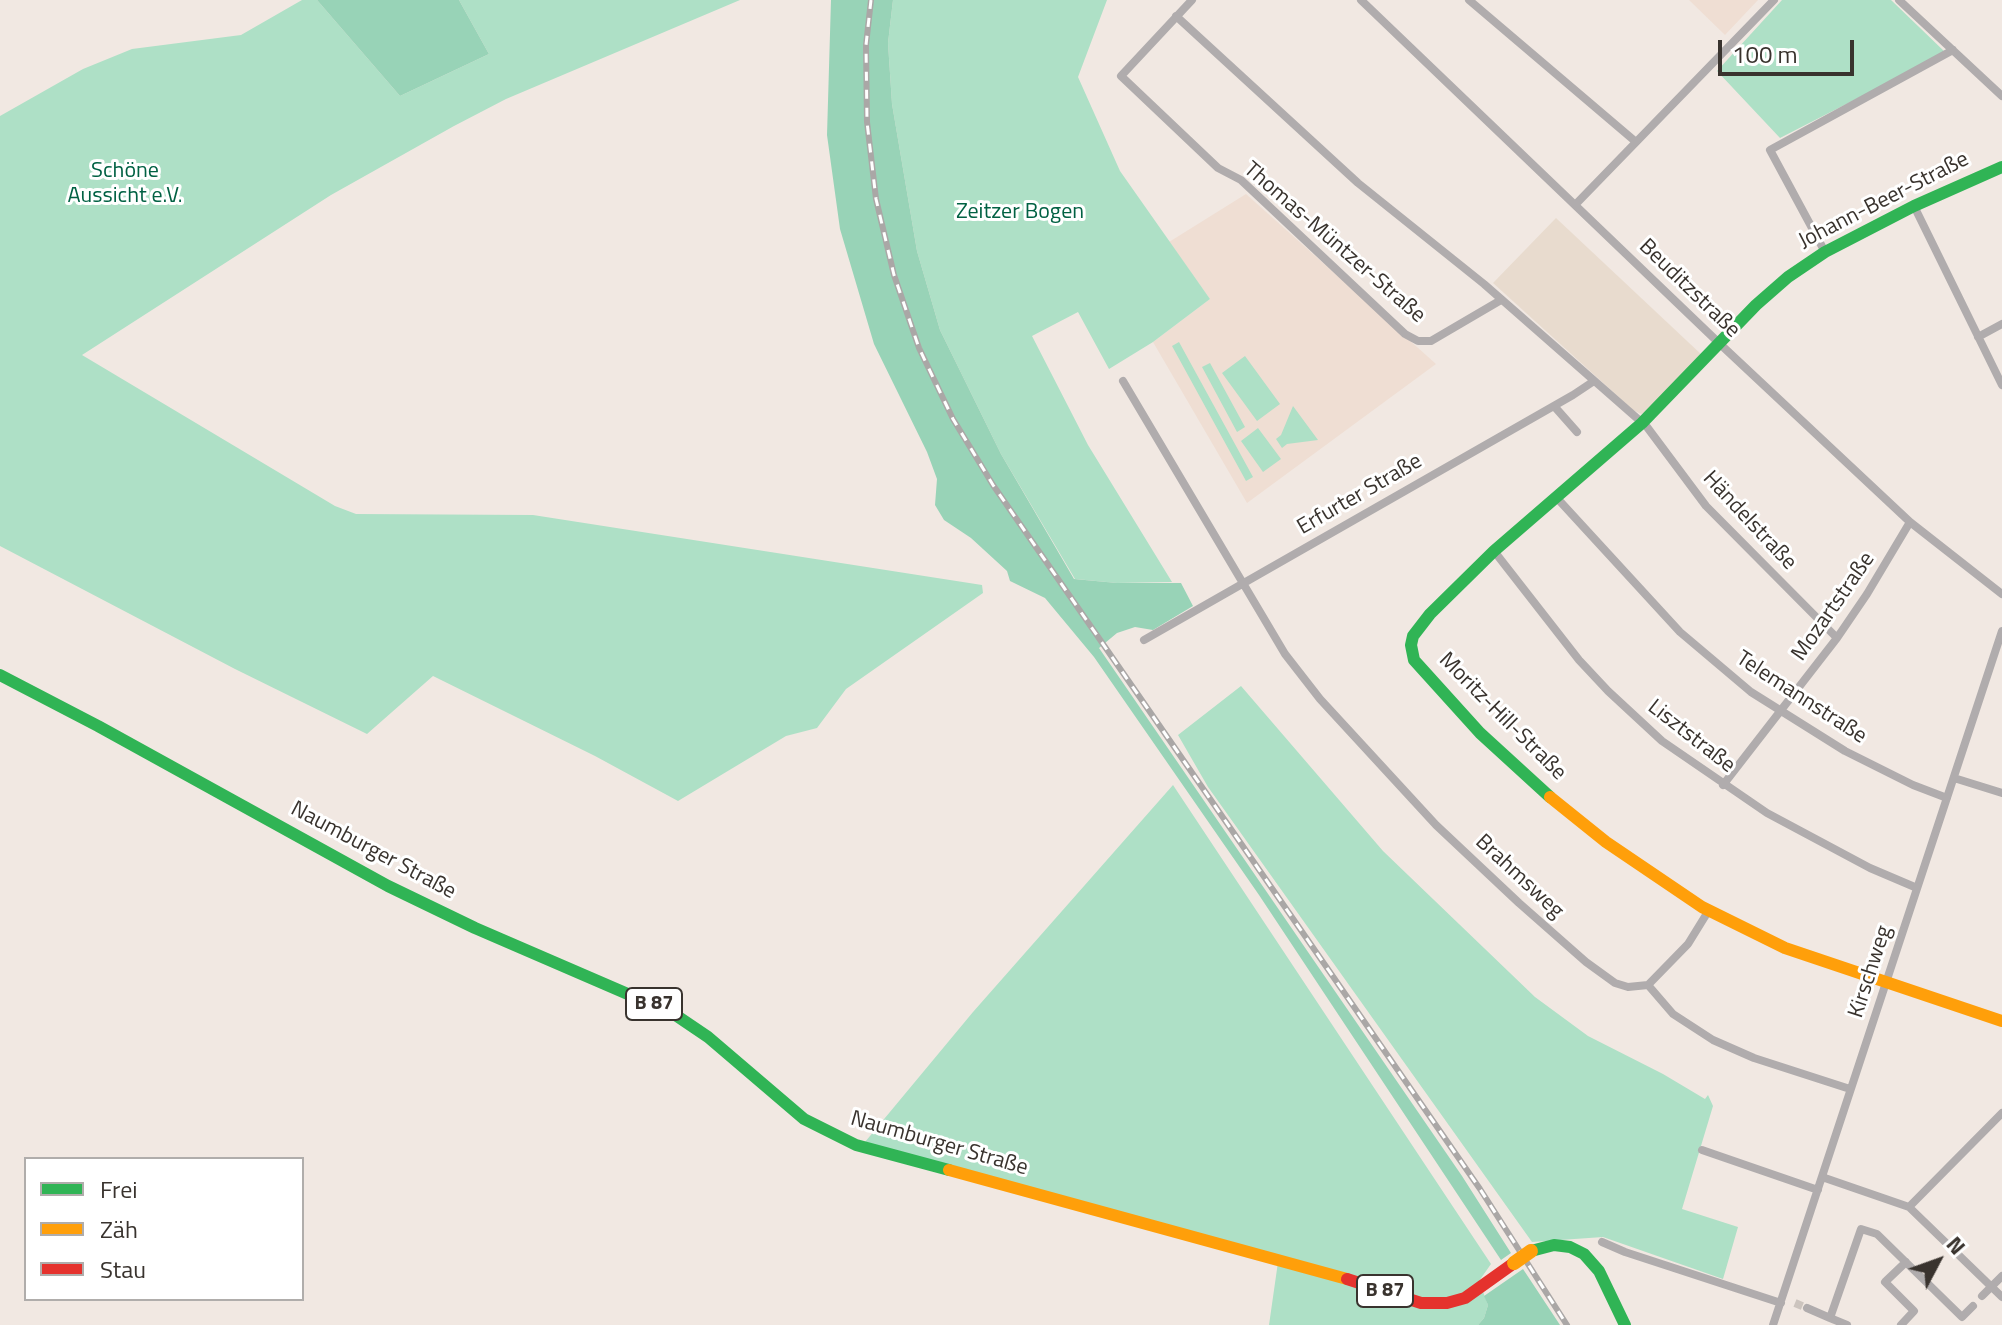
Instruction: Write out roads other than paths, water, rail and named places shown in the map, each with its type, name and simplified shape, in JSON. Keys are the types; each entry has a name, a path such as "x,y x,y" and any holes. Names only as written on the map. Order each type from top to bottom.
{"main road":[{"name":"Johann-Beer-Straße","path":"1720,344 1756,305 1788,277 1825,252 1914,206 2002,167"},
{"name":"Moritz-Hill-Straße","path":"1720,344 1642,423 1494,551 1418,629 1411,645 1414,660 1480,733 1535,785 1606,842 1709,910 1785,948 2002,1021"},
{"name":"Naumburger Straße","path":"0,675 88,720 388,886 512,945 674,1014 708,1037 793,1111 842,1140 1323,1272 1421,1303 1447,1303 1465,1298 1531,1251 1554,1245 1570,1247 1584,1254 1599,1271 1625,1325"}],"street":[{"path":"1192,0 1176,16 1358,183 1501,300 1642,423"},
{"name":"Beuditzstraße","path":"1361,0 1910,522 2002,594"},
{"path":"1469,0 1636,142"},
{"path":"1575,205 1774,0"},
{"path":"1899,0 2002,96"},
{"name":"Thomas-Müntzer-Straße","path":"1176,16 1121,76 1204,156 1218,168 1241,180 1405,334 1418,341 1431,341 1501,300"},
{"path":"1825,252 1770,150 1953,50"},
{"path":"1914,206 2002,385"},
{"path":"1978,337 2002,324"},
{"name":"Brahmsweg","path":"1123,381 1283,651 1320,699 1436,825 1586,962 1622,986 1648,985"},
{"name":"Erfurter Straße","path":"1144,640 1594,381"},
{"path":"1554,406 1577,432"},
{"name":"Händelstraße","path":"1642,423 1652,432 1706,506 1837,638"},
{"name":"Telemannstraße","path":"1556,497 1680,632 1733,678 1780,712 1845,751 1913,785 1947,798"},
{"name":"Mozartstraße","path":"1723,785 1837,638 1874,584 1910,522"},
{"name":"Lisztstraße","path":"1494,551 1571,650 1608,691 1662,741 1723,785 1814,840 1917,888"},
{"name":"Kirschweg","path":"1773,1325 1784,1301 1850,1089 2002,631"},
{"path":"1954,778 2002,793"},
{"path":"1709,910 1688,944 1648,985 1673,1014 1713,1040 1754,1058 1850,1089"},
{"path":"1909,1207 2002,1113"},
{"path":"1702,1150 1818,1190"},
{"path":"1822,1177 1909,1207 2002,1297"},
{"path":"1830,1318 1861,1229 1877,1234 1962,1317 1973,1306"},
{"path":"1602,1242 1625,1252 1784,1301"},
{"path":"1901,1325 1914,1311 1885,1282 1906,1262"},
{"path":"1982,1296 2002,1276"},
{"path":"1807,1308 1847,1325"}],"tunnel":[{"path":"1795,1303 1807,1308"}],"railway":[{"path":"871,0 866,45 867,122 876,199 894,275 919,348 953,419 993,485 1480,1189 1567,1325"}],"park label":[{"name":"Schöne Aussicht e.V.","path":"125,184"},
{"name":"Zeitzer Bogen","path":"1020,213"}]}
